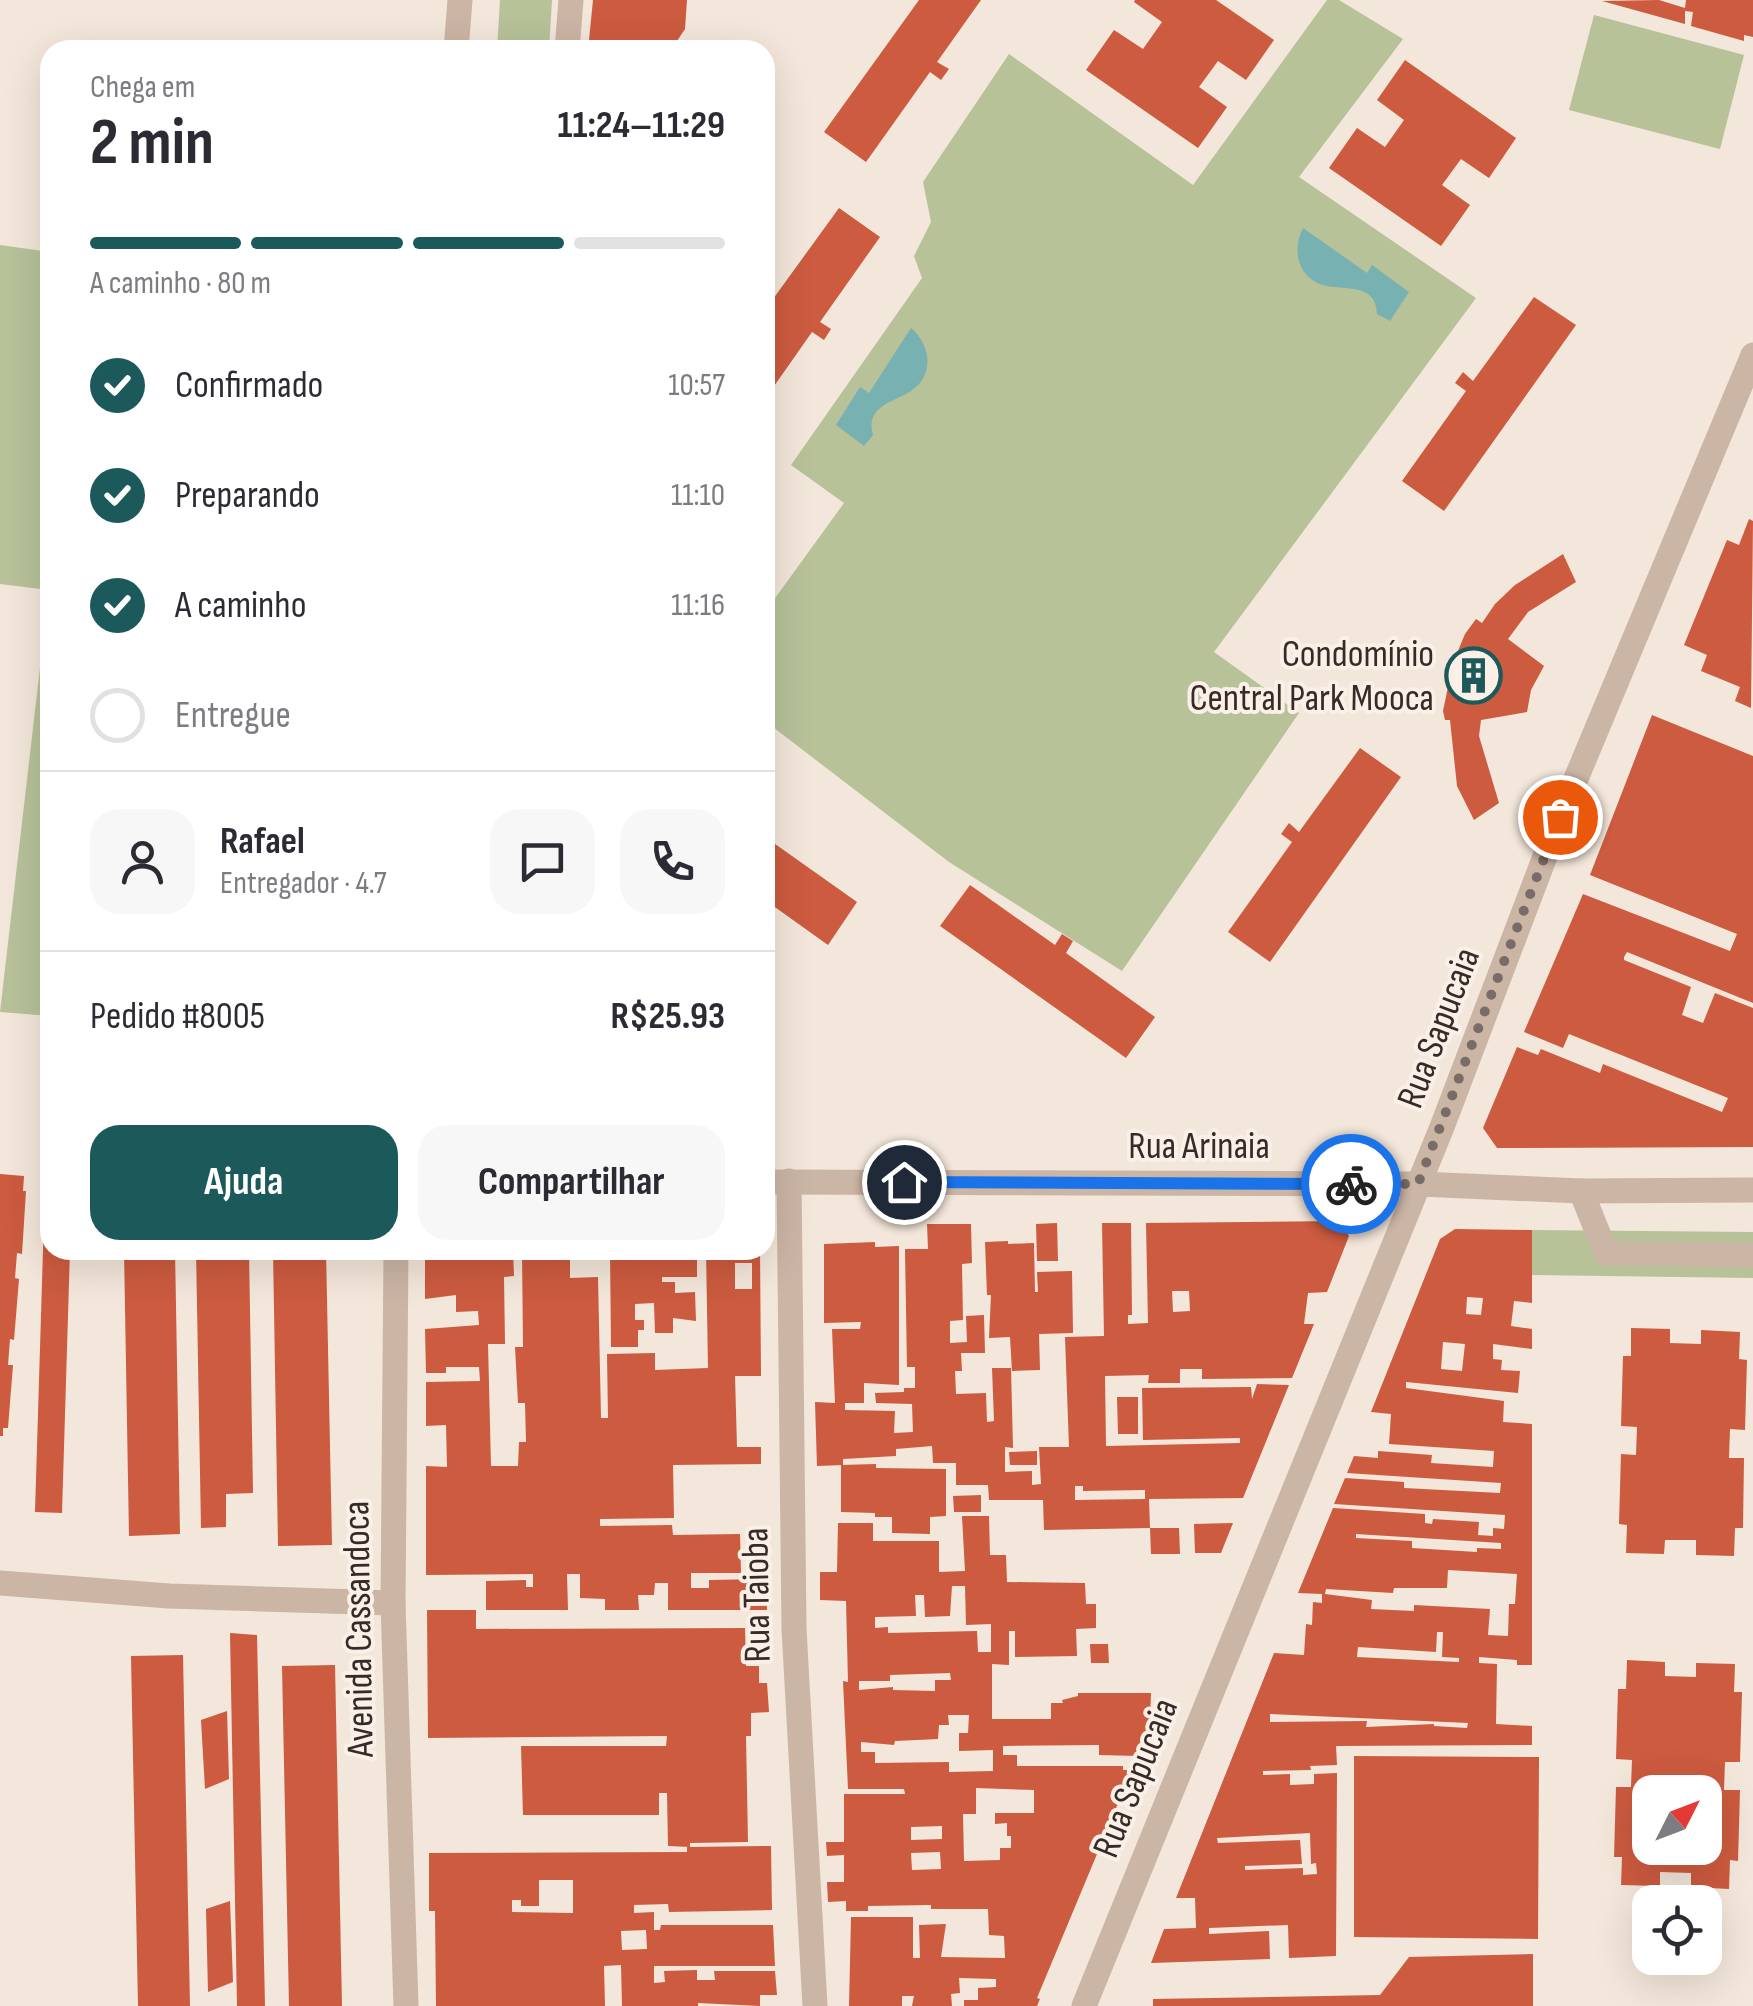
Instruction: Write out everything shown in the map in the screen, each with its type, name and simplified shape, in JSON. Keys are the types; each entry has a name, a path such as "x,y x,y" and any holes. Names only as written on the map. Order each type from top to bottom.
{"street":[{"path":"457,40 460,0"},
{"path":"568,40 571,0"},
{"name":"Rua Sapucaia","path":"1084,2006 1418,1184 1560,817 1753,355"},
{"name":"Rua Arinaia","path":"777,1182 1418,1184 1581,1190 1753,1190"},
{"name":"Rua Taioba","path":"777,1182 794,1629 815,2006"},
{"path":"1581,1190 1606,1253 1753,1255"},
{"name":"Avenida Cassandoca","path":"396,1260 393,1603 406,2006"},
{"path":"0,1583 169,1596 393,1603"}],"green space":[{"path":"500,0 552,0 550,40 498,40"},
{"path":"1327,0 1339,0 1403,39 1299,177 1476,298 1214,652 1299,713 1122,971 949,862 775,729 775,598 844,503 791,465 922,278 914,256 931,222 923,182 1009,54 1193,185"},
{"path":"1594,15 1744,55 1720,149 1569,110"},
{"path":"0,245 40,251 40,589 0,584"},
{"path":"40,668 40,1015 0,1012"},
{"path":"1532,1230 1753,1232 1753,1278 1532,1275"}],"water":[{"path":"1303,228 1367,273 1372,265 1409,292 1390,321 1377,314 1366,293 1327,286 1309,278 1298,254"},
{"path":"911,328 926,351 924,377 911,391 876,411 873,435 864,446 836,425 860,387 869,393"}],"building":[{"path":"593,0 687,0 685,29 678,40 589,40"},
{"path":"919,0 981,0 937,62 949,69 941,80 930,72 866,162 824,132"},
{"path":"1135,0 1216,0 1274,40 1246,80 1218,61 1199,87 1227,107 1198,148 1086,70 1114,30 1143,49 1162,22"},
{"path":"1659,0 1685,8 1686,0 1753,0 1753,37 1744,35 1744,41 1691,26 1693,12 1685,11 1685,24 1602,1"},
{"path":"1405,60 1516,138 1489,178 1461,159 1442,185 1470,205 1441,246 1329,168 1357,128 1385,147 1404,120 1377,100"},
{"path":"839,208 880,237 820,322 831,329 824,340 812,332 775,385 775,296"},
{"path":"1534,297 1576,325 1444,511 1402,481 1466,391 1455,383 1463,372 1473,381"},
{"path":"1749,519 1753,521 1751,708 1735,701 1740,687 1701,671 1707,655 1684,645 1727,540 1739,545"},
{"path":"1563,554 1576,582 1528,612 1508,639 1544,666 1531,690 1527,712 1481,720 1479,736 1499,803 1474,820 1457,786 1450,720 1445,720 1443,711 1453,663 1476,619 1482,623 1515,585"},
{"path":"1652,715 1753,756 1753,1003 1627,952 1624,960 1691,987 1682,1015 1703,1023 1715,993 1753,1008 1753,1147 1497,1148 1483,1128 1517,1047 1538,1055 1541,1049 1600,1073 1603,1064 1722,1112 1728,1098 1569,1034 1563,1048 1524,1032 1583,894 1730,951 1737,934 1590,875"},
{"path":"1360,748 1401,777 1270,962 1228,932 1292,842 1281,834 1289,823 1299,832"},
{"path":"775,844 857,902 828,945 775,907"},
{"path":"970,885 1055,945 1062,934 1073,941 1066,953 1155,1017 1126,1058 940,926"},
{"path":"0,1174 24,1176 26,1191 22,1254 17,1253 14,1340 10,1339 8,1365 13,1365 8,1428 3,1428 3,1436 0,1436"},
{"path":"1340,1221 1349,1236 1327,1292 1308,1293 1304,1324 1314,1324 1292,1378 1202,1379 1202,1369 1180,1369 1180,1383 1148,1383 1149,1375 1105,1376 1106,1446 1240,1443 1240,1438 1143,1440 1142,1388 1251,1387 1252,1399 1257,1384 1289,1385 1243,1498 1149,1499 1150,1528 1044,1530 1043,1500 989,1500 988,1485 956,1485 956,1463 933,1463 932,1446 896,1449 896,1456 843,1459 843,1465 817,1466 815,1402 835,1403 832,1329 860,1329 861,1322 824,1323 824,1244 875,1242 875,1247 899,1246 899,1385 864,1383 864,1403 845,1403 845,1410 895,1411 894,1433 913,1432 912,1404 876,1403 875,1393 915,1388 915,1367 907,1367 905,1249 928,1249 927,1224 971,1224 972,1263 962,1264 963,1320 950,1321 950,1343 967,1342 966,1316 984,1315 985,1353 961,1353 962,1371 955,1371 956,1394 986,1393 987,1422 994,1421 992,1368 1011,1368 1013,1448 1005,1447 1005,1472 1032,1471 1032,1485 1041,1484 1039,1447 1069,1447 1065,1337 1104,1336 1102,1223 1131,1223 1132,1315 1128,1315 1128,1324 1148,1323 1146,1223","holes":["1172,1291 1189,1291 1190,1311 1173,1312","1075,1486 1083,1486 1083,1491 1145,1490 1145,1499 1075,1500"]},
{"path":"1057,1223 1058,1261 1037,1261 1036,1224"},
{"path":"1455,1229 1532,1230 1532,1303 1514,1301 1511,1326 1532,1329 1532,1349 1493,1344 1493,1359 1502,1360 1501,1370 1520,1371 1518,1393 1406,1382 1406,1388 1504,1401 1503,1422 1532,1424 1532,1665 1479,1657 1479,1663 1497,1664 1496,1724 1532,1726 1532,1745 1336,1746 1337,1765 1263,1771 1263,1775 1290,1774 1290,1785 1314,1784 1314,1774 1337,1773 1336,1956 1289,1958 1288,1925 1209,1928 1209,1934 1269,1931 1270,1959 1151,1963 1164,1929 1196,1928 1195,1898 1176,1898 1274,1653 1304,1655 1306,1624 1312,1625 1313,1602 1322,1603 1322,1594 1298,1593 1333,1508 1425,1514 1425,1523 1432,1524 1433,1519 1479,1522 1478,1535 1493,1536 1493,1528 1504,1529 1505,1515 1334,1504 1345,1478 1404,1482 1404,1488 1500,1493 1501,1483 1347,1473 1354,1456 1378,1458 1378,1451 1432,1455 1431,1463 1493,1467 1494,1451 1389,1444 1391,1414 1371,1412 1440,1239","holes":["1467,1297 1483,1298 1481,1315 1466,1314","1443,1342 1465,1344 1462,1371 1441,1369","1356,1534 1501,1543 1501,1549 1477,1548 1477,1552 1412,1548 1412,1541 1356,1538","1448,1570 1517,1574 1515,1604 1509,1604 1508,1636 1488,1635 1490,1609 1414,1605 1414,1611 1371,1609 1372,1600 1325,1594 1326,1589 1393,1593 1394,1588 1447,1588","1437,1632 1443,1632 1442,1657 1459,1658 1459,1662 1357,1657 1358,1647 1436,1652","1270,1714 1468,1723 1467,1728 1434,1724 1366,1727 1367,1721 1270,1722","1310,1833 1311,1864 1316,1863 1317,1874 1303,1875 1303,1868 1245,1870 1245,1866 1302,1864 1300,1840 1218,1843 1217,1838"]},
{"path":"985,1242 1034,1243 1035,1292 1037,1272 1072,1271 1073,1333 1039,1334 1040,1370 1012,1371 1010,1337 989,1338 991,1295 987,1295"},
{"path":"43,1260 70,1260 62,1513 35,1512"},
{"path":"124,1260 175,1260 180,1534 129,1536"},
{"path":"196,1260 249,1260 253,1493 226,1494 226,1527 201,1528"},
{"path":"273,1260 326,1260 332,1545 278,1546"},
{"path":"425,1260 513,1260 514,1276 504,1277 505,1344 488,1344 491,1466 518,1466 519,1442 526,1442 525,1403 518,1403 515,1347 523,1347 522,1260 570,1260 570,1278 598,1277 601,1418 608,1418 607,1354 655,1353 655,1370 708,1368 706,1260 760,1260 761,1376 735,1376 737,1447 761,1447 761,1464 673,1465 674,1518 600,1519 600,1526 672,1525 673,1535 740,1534 741,1573 691,1573 691,1588 709,1588 709,1580 766,1579 767,1610 668,1610 668,1583 655,1583 654,1595 638,1595 639,1610 605,1610 605,1599 580,1598 580,1574 567,1574 568,1610 486,1610 486,1581 526,1580 526,1587 533,1587 533,1574 426,1575 426,1466 447,1467 446,1425 426,1426 426,1382 480,1381 479,1367 446,1367 446,1373 426,1373 425,1329 479,1325 478,1311 456,1312 456,1295 425,1299","holes":["735,1263 752,1263 752,1289 735,1289"]},
{"path":"610,1260 697,1260 697,1277 662,1277 662,1282 675,1282 675,1293 695,1292 696,1321 673,1318 673,1333 655,1333 654,1303 635,1304 635,1320 644,1320 644,1330 638,1330 638,1347 611,1347"},
{"path":"1631,1328 1670,1329 1670,1343 1701,1344 1701,1330 1740,1332 1739,1359 1747,1360 1745,1430 1730,1429 1729,1458 1744,1458 1743,1528 1735,1528 1734,1556 1696,1555 1696,1540 1665,1540 1664,1554 1626,1553 1627,1525 1619,1524 1621,1454 1636,1455 1637,1427 1621,1426 1623,1356 1631,1356"},
{"path":"1117,1397 1138,1397 1138,1434 1118,1434"},
{"path":"1037,1451 1037,1465 1010,1465 1009,1452"},
{"path":"876,1464 876,1468 946,1469 946,1516 930,1517 930,1534 892,1533 892,1517 841,1512 841,1465"},
{"path":"981,1495 981,1512 954,1512 953,1496"},
{"path":"962,1516 989,1516 990,1555 1006,1555 1007,1582 1085,1583 1086,1604 1096,1604 1096,1628 1076,1629 1077,1656 1015,1657 1015,1631 1009,1631 1009,1665 992,1664 992,1719 1051,1719 1051,1703 1063,1703 1062,1700 1078,1693 1151,1693 1153,1719 1138,1756 1099,1755 1099,1745 1003,1746 1003,1755 1017,1755 1017,1766 1123,1766 1123,1770 1132,1770 1037,2006 964,2006 964,2000 978,2000 978,1988 996,1987 996,1979 959,1978 960,1993 951,1994 952,2006 912,2006 914,1996 902,1996 902,2006 849,2006 851,1917 913,1917 913,1958 920,1958 919,1925 946,1924 941,1957 1005,1958 1004,1936 989,1935 988,1909 931,1909 931,1905 868,1906 868,1911 846,1911 846,1901 828,1902 827,1882 844,1882 844,1855 827,1856 826,1842 844,1842 844,1794 905,1794 904,1789 848,1789 843,1681 848,1682 846,1601 820,1600 820,1572 837,1572 838,1523 873,1523 873,1541 939,1541 939,1572 965,1571","holes":["952,1586 965,1586 966,1625 991,1624 991,1652 978,1652 977,1631 888,1633 888,1627 875,1628 875,1617 916,1616 915,1595 924,1595 925,1617 950,1616","950,1673 951,1680 935,1680 935,1691 893,1687 859,1690 859,1681 890,1681 890,1675","948,1715 969,1715 968,1733 959,1733 959,1751 993,1750 993,1771 949,1772 949,1762 875,1763 875,1752 861,1752 861,1742 894,1745 895,1741 938,1739 939,1725 949,1725","976,1788 1034,1790 1034,1813 995,1813 995,1824 1007,1823 1007,1836 1011,1836 1011,1848 1000,1848 1000,1860 964,1861 963,1814 976,1814","942,1826 942,1839 911,1840 911,1827","940,1852 941,1869 912,1870 911,1853"]},
{"path":"1233,1523 1221,1553 1195,1553 1194,1524"},
{"path":"1150,1528 1179,1528 1180,1554 1151,1554"},
{"path":"427,1610 476,1610 476,1629 745,1628 746,1666 759,1666 759,1683 767,1683 769,1712 751,1713 751,1736 746,1736 748,1842 668,1846 667,1793 659,1793 659,1815 523,1815 521,1746 666,1746 667,1736 428,1738"},
{"path":"230,1633 257,1635 265,2006 237,2006"},
{"path":"1090,1644 1108,1644 1109,1663 1091,1663"},
{"path":"183,1655 190,2006 138,2006 131,1656"},
{"path":"1627,1660 1665,1662 1665,1676 1696,1677 1696,1663 1735,1664 1734,1692 1742,1692 1740,1762 1725,1762 1724,1790 1740,1790 1738,1861 1730,1860 1729,1889 1722,1889 1722,1885 1691,1885 1691,1873 1660,1872 1660,1885 1621,1885 1622,1857 1614,1857 1616,1787 1631,1787 1632,1760 1616,1759 1618,1689 1626,1689"},
{"path":"335,1665 342,2006 289,2006 282,1666"},
{"path":"227,1711 229,1779 205,1789 201,1720"},
{"path":"1354,1756 1539,1757 1538,1939 1354,1937"},
{"path":"771,1846 772,1910 669,1912 668,1904 634,1905 634,1913 654,1912 654,1930 660,1930 661,1925 773,1925 775,1966 654,1966 654,1983 665,1982 664,1971 697,1970 697,1980 715,1980 714,1971 775,1971 777,1995 760,1995 760,2006 622,2006 621,1965 604,1966 605,2006 436,2006 435,1911 429,1911 429,1853 687,1852 687,1847","holes":["539,1880 573,1880 573,1913 512,1912 512,1900 521,1900 521,1906 539,1906","646,1930 647,1949 622,1950 621,1931"]},
{"path":"230,1901 233,1982 208,1992 206,1909"},
{"path":"1533,1954 1533,2006 1153,2006 1153,1999 1380,1995 1409,1957"}],"way so far":[{"path":"1351,1184 1418,1184 1560,817"}],"place":[{"name":"Condomínio Central Park Mooca","path":"1473,676"}],"route":[{"path":"904,1182 1351,1184"}]}
